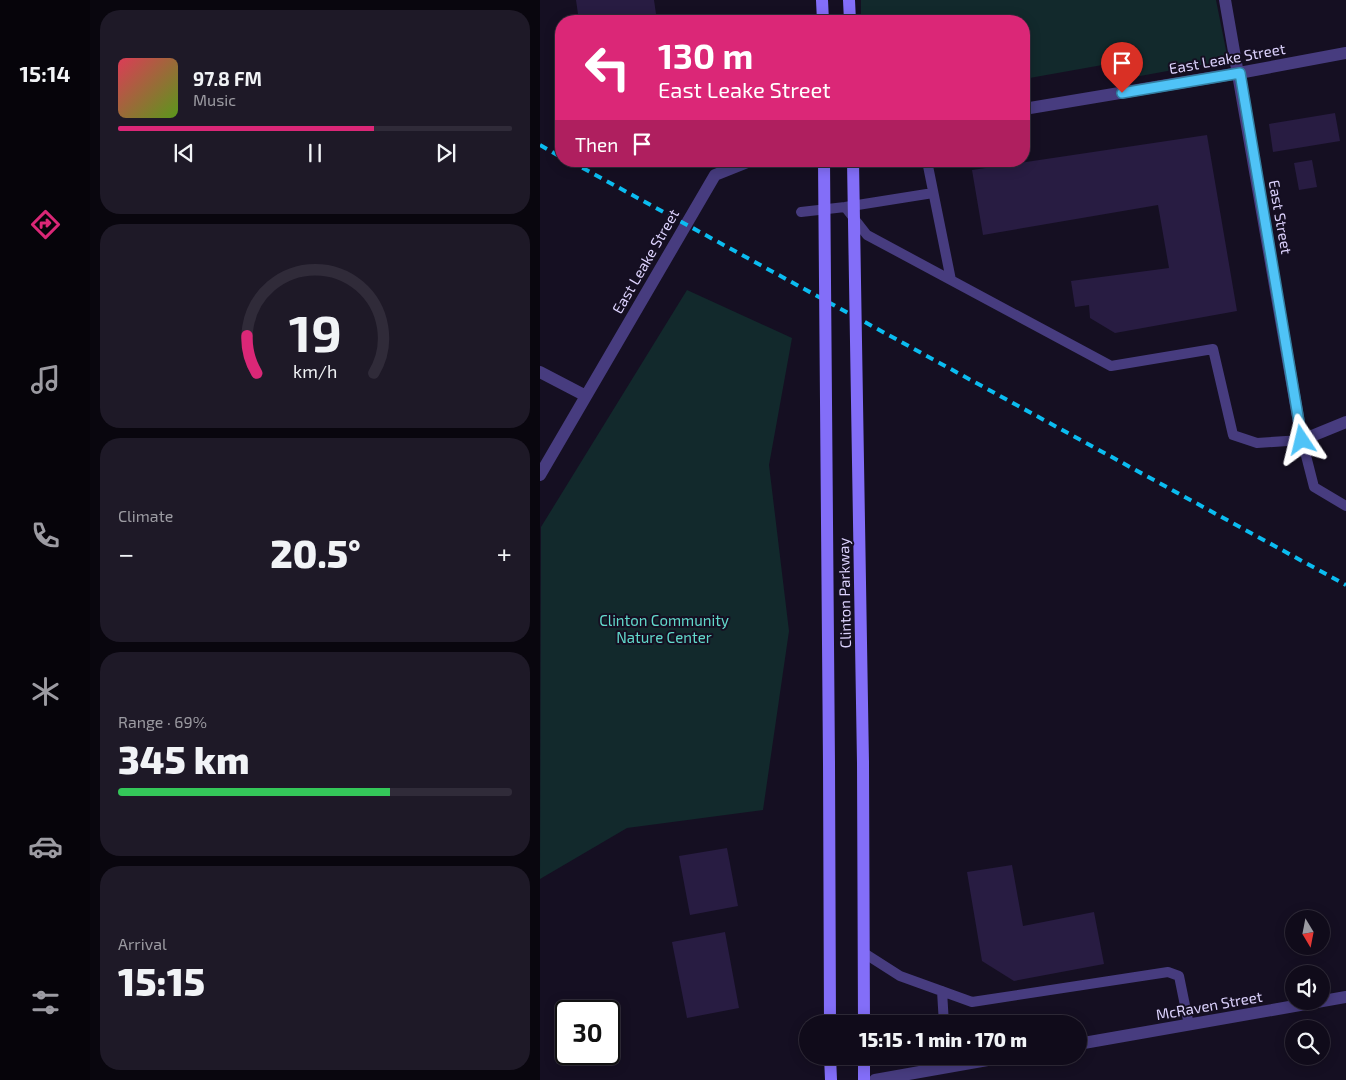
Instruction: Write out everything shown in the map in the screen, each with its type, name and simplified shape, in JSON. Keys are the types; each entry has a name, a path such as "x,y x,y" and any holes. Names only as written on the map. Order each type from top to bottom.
{"main road":[{"path":"822,0 823,15"},
{"path":"849,0 850,15"},
{"name":"Clinton Parkway","path":"824,167 830,1015"},
{"name":"Clinton Parkway","path":"852,167 864,763 864,1015"},
{"path":"830,1065 830,1080"},
{"path":"864,1065 864,1080"}],"street":[{"name":"East Street","path":"1226,0 1302,440"},
{"name":"East Leake Street","path":"1030,108 1240,73 1346,53"},
{"name":"East Leake Street","path":"540,475 715,176 736,167"},
{"path":"540,372 586,396"},
{"path":"1302,440 1346,422"},
{"name":"McRaven Street","path":"1087,1042 1346,997"},
{"path":"874,1080 933,1065"}],"lane":[{"path":"928,167 951,280"},
{"path":"801,212 933,193"},
{"path":"845,207 867,235 1111,366 1214,348 1233,435 1257,443 1302,440 1314,487 1346,506"},
{"path":"864,953 900,976 972,1002 1168,972 1179,976 1189,1025"},
{"path":"942,992 943,1015"}],"green space":[{"path":"861,0 1216,0 1228,60 1129,78 1108,64 1030,78 1030,15 861,15"},
{"name":"Clinton Community Nature Center","path":"687,290 792,338 769,465 789,631 763,810 627,828 540,879 541,527"}],"building":[{"path":"576,0 654,0 656,15 578,15"},
{"path":"1335,113 1340,141 1273,152 1269,124"},
{"path":"1207,135 1237,311 1115,333 1090,318 1089,305 1075,307 1071,281 1169,268 1158,205 983,235 972,170 992,167 1030,167 1030,161"},
{"path":"1312,160 1317,187 1299,190 1294,163"},
{"path":"727,848 738,906 690,915 679,856"},
{"path":"1012,865 1023,926 1094,912 1104,964 1014,981 982,961 967,872"},
{"path":"725,932 739,1008 687,1018 672,942"}],"railway":[{"path":"540,145 555,154"},
{"path":"581,167 1346,585"}],"route":[{"path":"1122,93 1240,73 1302,440"}]}
